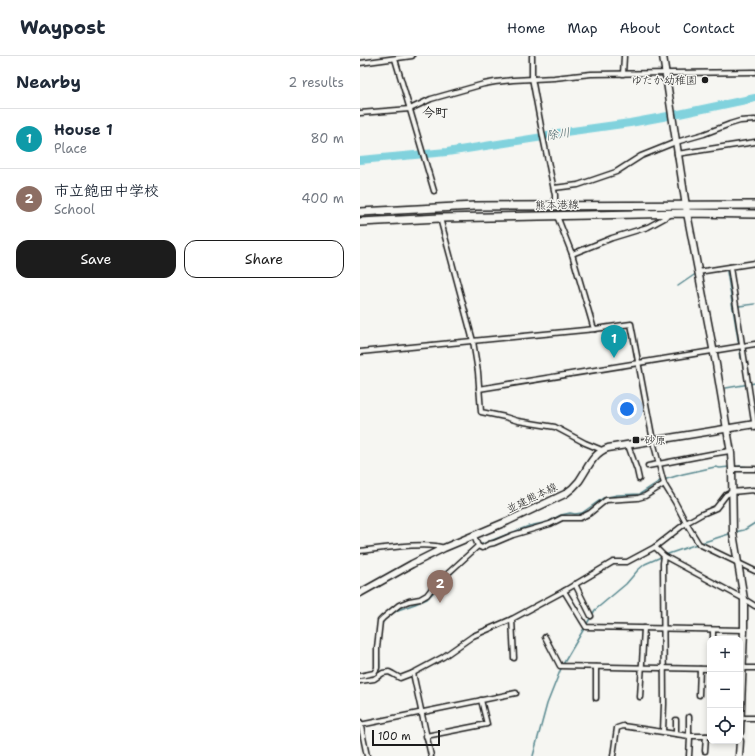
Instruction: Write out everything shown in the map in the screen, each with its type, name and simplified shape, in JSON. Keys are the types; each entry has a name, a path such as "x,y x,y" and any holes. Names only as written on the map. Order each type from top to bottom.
{"main road":[{"name":"熊本港線","path":"360,212 438,207 755,205"},
{"name":"熊本港線","path":"360,222 440,218 687,213 755,214"}],"street":[{"path":"360,63 412,56"},
{"path":"532,56 532,78 554,188 557,216 572,254 595,329"},
{"path":"623,74 624,56"},
{"path":"663,56 685,205 727,429 732,469 735,551 744,599 743,643"},
{"path":"395,59 434,191"},
{"path":"360,113 410,109 431,99 484,84 532,78 554,78 591,74 755,72"},
{"path":"554,188 578,185 616,172 641,156 676,142 704,134 730,124 755,120"},
{"path":"678,154 755,142"},
{"path":"438,207 473,341 480,389 481,412 518,421 555,427 602,450 755,424"},
{"path":"572,254 612,238 648,227 672,214"},
{"path":"698,272 755,263"},
{"path":"730,267 755,428"},
{"path":"360,352 595,329 631,324 653,441 664,484 699,544 755,571"},
{"path":"480,389 755,344"},
{"path":"628,445 639,479"},
{"name":"並建熊本線","path":"360,593 444,548 516,518 565,494 579,481 594,457 602,450"},
{"path":"648,466 730,451"},
{"path":"732,469 755,469"},
{"path":"478,546 482,548 513,535 550,524 562,518 580,518 590,513 606,500 638,498 645,496 664,484"},
{"path":"360,681 374,679 383,673 389,672 400,678 413,673 443,657 473,636 512,619 613,562 627,562 655,547 686,523 716,508 726,495 732,492 755,491"},
{"path":"474,536 478,546"},
{"path":"360,551 416,545 439,546 444,548"},
{"path":"360,676 374,673 377,668 377,648 380,621 399,606 409,601 427,596 433,587 478,546"},
{"path":"655,547 664,556 755,606"},
{"path":"663,732 664,556"},
{"path":"575,584 591,616"},
{"path":"564,591 586,628 744,630"},
{"path":"512,619 514,658"},
{"path":"640,697 644,628"},
{"path":"713,630 713,636"},
{"path":"545,638 560,666 707,669"},
{"path":"596,667 596,698"},
{"path":"743,668 755,668"},
{"path":"699,695 700,669"},
{"path":"740,708 741,672"},
{"path":"413,673 431,756"},
{"path":"367,756 360,724 516,692"},
{"path":"426,736 487,724 481,700"},
{"path":"689,717 689,756"},
{"path":"743,718 755,718"},
{"path":"676,720 676,734"},
{"path":"613,756 617,728 623,726 690,736 707,736"},
{"path":"705,751 707,741"},
{"path":"739,756 740,744"}],"waterway":[{"name":"除川","path":"360,160 447,152 543,137 551,134 630,123 679,114 755,98"},
{"path":"727,268 741,358"},
{"path":"678,286 697,273"},
{"path":"739,306 755,304"},
{"path":"726,388 755,383"},
{"path":"480,545 529,526 548,522 561,515 582,513 603,498 617,495 640,494 660,481 683,474 715,467 729,467"},
{"path":"733,467 751,467"},
{"path":"735,532 744,530 755,523"},
{"path":"701,543 732,533"},
{"path":"533,756 547,704 562,666 595,610 626,584 645,564 697,544"},
{"path":"390,615 398,610 427,599 466,559"},
{"path":"381,627 387,617"},
{"path":"360,678 376,674 380,664 379,651"}],"place":[{"name":"ゆたか幼稚園","path":"705,80"},
{"name":"House 1","path":"614,358"},
{"name":"砂原","path":"636,440"},
{"name":"市立飽田中学校","path":"440,603"}],"district":[{"name":"今町","path":"435,112"}]}
